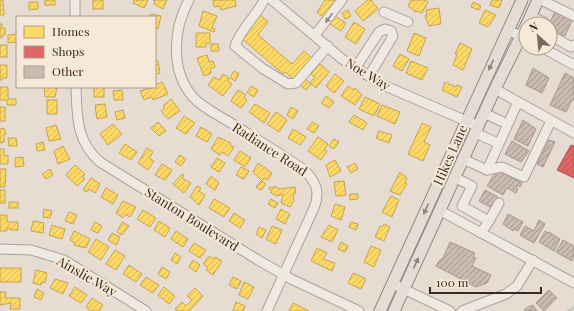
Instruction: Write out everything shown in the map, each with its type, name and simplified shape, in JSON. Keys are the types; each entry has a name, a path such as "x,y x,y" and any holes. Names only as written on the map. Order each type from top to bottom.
{"main road":[{"name":"Hikes Lane","path":"380,311 465,121 522,0"},
{"name":"Hikes Lane","path":"532,16 540,0"},
{"name":"Hikes Lane","path":"394,311 476,129 518,44"}],"street":[{"path":"75,0 75,16"},
{"name":"Radiance Road","path":"189,0 180,19 177,40 178,67 187,90 205,107 303,169 312,177 316,187 316,203 267,311"},
{"path":"264,0 260,9 239,34 235,46 262,68 292,85 296,83 328,46"},
{"name":"Noe Way","path":"272,0 328,46 383,85 465,121 498,143"},
{"path":"315,35 342,0"},
{"path":"540,0 574,16"},
{"path":"384,12 408,22"},
{"path":"388,30 395,17"},
{"path":"356,67 379,32 385,29 391,31 393,36 369,76"},
{"path":"508,30 518,29"},
{"path":"558,39 570,45 560,57 574,65"},
{"name":"Stanton Boulevard","path":"76,88 79,129 86,146 94,156 106,166 283,275 359,311"},
{"path":"495,90 551,121 573,131"},
{"path":"487,170 518,102"},
{"path":"484,113 507,124"},
{"path":"463,159 487,170 502,166 524,177 551,121"},
{"path":"454,177 472,186 462,206 489,221"},
{"path":"481,233 499,203"},
{"path":"439,210 574,283"},
{"name":"Ainslie Way","path":"0,249 31,250 64,260 146,311"},
{"path":"462,311 506,294 516,286 533,260"},
{"path":"392,284 450,311"}],"building: Homes":[{"path":"0,0 3,0 4,15 0,15"},
{"path":"45,0 55,0 55,5 45,5"},
{"path":"93,0 103,0 103,9 93,9"},
{"path":"134,0 148,0 144,8 133,3"},
{"path":"153,0 167,0 163,9 154,4 155,1"},
{"path":"213,0 235,0 236,6 221,10 220,6 214,7"},
{"path":"325,0 339,0 326,19 317,12"},
{"path":"368,0 371,0 378,9 363,21 355,11"},
{"path":"411,0 424,0 428,2 422,13 416,12 408,6"},
{"path":"492,0 502,0 499,8 490,5"},
{"path":"29,2 38,2 38,9 29,10"},
{"path":"473,2 481,6 479,10 471,7"},
{"path":"439,8 441,24 429,26 425,16 427,15 426,10"},
{"path":"348,10 351,16 345,19 342,13"},
{"path":"485,10 496,15 488,27 479,23"},
{"path":"203,11 217,16 212,28 215,29 214,32 199,26"},
{"path":"151,14 161,16 158,29 156,28 156,16 150,16"},
{"path":"259,14 268,22 258,35 292,64 304,51 313,59 295,81 285,72 283,74 240,37"},
{"path":"335,16 346,23 341,31 330,24"},
{"path":"354,22 365,29 356,44 345,37"},
{"path":"0,24 2,24 2,28 5,28 5,35 2,36 2,38 0,38"},
{"path":"196,33 210,33 210,43 206,43 206,47 196,47"},
{"path":"414,33 426,38 419,56 407,51"},
{"path":"16,34 16,42 8,43 8,35"},
{"path":"460,43 472,49 463,70 453,65 457,55 455,54"},
{"path":"211,44 218,44 219,51 211,51"},
{"path":"0,45 7,45 7,57 0,57"},
{"path":"400,54 409,59 402,71 393,66"},
{"path":"207,55 209,62 213,61 215,67 210,69 211,73 204,76 197,58"},
{"path":"156,61 158,61 160,73 156,74"},
{"path":"411,61 428,68 422,80 406,73"},
{"path":"320,64 329,72 316,88 310,83 315,77 311,74"},
{"path":"0,65 7,65 7,78 2,78 2,80 0,80"},
{"path":"234,71 239,74 235,81 230,78"},
{"path":"223,74 229,78 228,81 232,84 223,96 208,85 214,77 219,80"},
{"path":"335,74 344,81 334,93 326,86"},
{"path":"304,78 311,84 306,90 299,84"},
{"path":"162,82 168,94 153,100 152,97 144,100 140,91 156,88 156,85"},
{"path":"445,82 456,87 457,85 462,87 457,97 442,90"},
{"path":"251,86 258,90 254,97 247,93"},
{"path":"348,86 354,90 355,88 362,95 355,105 341,96"},
{"path":"0,87 8,87 8,99 16,99 16,105 7,105 7,100 0,100"},
{"path":"44,88 57,88 55,97 45,97"},
{"path":"94,88 104,88 104,97 94,97"},
{"path":"122,90 123,100 114,100 113,91"},
{"path":"238,90 246,95 244,98 247,100 241,108 231,101"},
{"path":"326,96 334,102 329,108 321,103"},
{"path":"365,97 380,104 374,116 359,109"},
{"path":"171,99 180,111 168,119 161,111 165,108 163,106"},
{"path":"47,100 57,100 57,114 47,114"},
{"path":"105,104 107,117 97,119 95,105"},
{"path":"255,104 270,113 264,123 249,112"},
{"path":"382,105 400,112 395,124 377,116"},
{"path":"0,107 5,107 5,121 0,121"},
{"path":"291,107 298,111 293,119 287,115"},
{"path":"123,110 125,118 117,120 115,112"},
{"path":"276,112 287,120 279,132 267,124"},
{"path":"354,115 367,123 363,130 349,122"},
{"path":"184,116 195,123 186,134 176,128"},
{"path":"158,122 166,131 159,136 151,128"},
{"path":"312,122 319,126 314,133 307,129"},
{"path":"422,123 431,127 424,142 430,145 423,161 408,154"},
{"path":"113,124 122,134 108,145 100,134"},
{"path":"56,125 61,139 49,141 46,128"},
{"path":"201,127 212,134 207,142 196,136"},
{"path":"4,128 6,134 4,134 4,142 0,143 0,129"},
{"path":"293,129 306,137 300,145 288,138"},
{"path":"379,131 392,135 389,143 376,138"},
{"path":"218,137 231,143 230,145 234,147 228,156 222,152 220,155 211,149"},
{"path":"318,137 328,144 324,150 327,151 321,160 308,151"},
{"path":"8,138 16,138 17,146 9,146"},
{"path":"334,139 339,142 334,149 329,146"},
{"path":"43,142 45,150 37,151 36,144"},
{"path":"125,144 137,152 131,160 119,153"},
{"path":"63,146 70,159 58,164 54,151"},
{"path":"147,148 153,152 149,158 154,161 148,170 138,163"},
{"path":"0,149 4,149 4,156 8,155 8,164 0,164"},
{"path":"240,151 251,158 245,167 234,160"},
{"path":"180,155 186,159 181,166 175,162"},
{"path":"23,157 24,166 15,167 15,158"},
{"path":"217,158 225,163 219,172 211,167"},
{"path":"335,160 341,171 330,177 326,165"},
{"path":"258,163 272,173 268,180 264,178 262,181 253,172"},
{"path":"355,163 358,169 351,173 347,167"},
{"path":"162,164 172,170 165,180 155,175"},
{"path":"75,165 85,174 82,177 85,179 77,186 66,175"},
{"path":"241,167 249,171 244,179 236,175"},
{"path":"0,169 6,169 5,187 0,187"},
{"path":"50,169 53,175 46,179 42,174"},
{"path":"400,172 407,178 405,183 407,184 400,195 390,191"},
{"path":"182,174 184,175 182,178 191,183 184,193 173,184"},
{"path":"211,176 219,183 215,190 206,184"},
{"path":"91,178 100,184 95,193 89,189 87,192 83,190"},
{"path":"261,181 266,184 261,190 256,187"},
{"path":"344,181 346,195 336,196 334,182"},
{"path":"197,186 201,188 199,191 205,195 199,205 190,197"},
{"path":"274,186 280,189 295,187 296,193 293,195 294,201 290,207 281,203 283,194 277,196 271,193 272,191 269,189 270,187 274,188"},
{"path":"106,188 118,195 113,204 101,197"},
{"path":"0,190 5,190 5,203 0,203"},
{"path":"350,194 358,194 358,199 350,200"},
{"path":"391,196 399,200 392,217 382,212"},
{"path":"214,199 230,208 224,217 209,208"},
{"path":"271,199 278,203 275,208 268,204"},
{"path":"123,201 136,207 130,217 125,214 123,218 116,213"},
{"path":"9,202 18,202 18,208 9,208"},
{"path":"335,204 345,207 341,220 331,216"},
{"path":"44,209 52,211 50,218 43,217"},
{"path":"281,209 290,214 285,224 276,219"},
{"path":"143,210 156,218 150,227 137,219"},
{"path":"69,212 77,215 73,224 65,221"},
{"path":"234,213 245,220 240,228 229,221"},
{"path":"0,215 7,215 7,222 18,222 18,230 10,230 10,228 7,228 7,231 0,231"},
{"path":"33,221 44,223 43,233 31,231"},
{"path":"159,221 170,228 165,237 154,230"},
{"path":"95,222 102,226 98,233 91,230"},
{"path":"122,222 129,226 122,235 117,232"},
{"path":"351,222 358,224 356,230 349,227"},
{"path":"384,224 390,227 384,241 375,237 380,226 382,227"},
{"path":"52,225 65,229 62,239 49,235"},
{"path":"329,225 338,230 332,242 321,237"},
{"path":"272,226 282,230 276,244 266,239"},
{"path":"259,227 266,230 262,238 256,234"},
{"path":"74,231 90,239 86,248 74,245 75,243 70,240"},
{"path":"176,231 188,239 183,247 171,239"},
{"path":"112,233 120,237 116,245 108,240"},
{"path":"96,239 109,247 101,260 88,252"},
{"path":"341,242 348,246 345,252 338,249"},
{"path":"194,243 206,250 200,258 189,251"},
{"path":"371,246 381,250 374,267 364,262"},
{"path":"317,248 327,253 323,259 335,263 332,271 311,261"},
{"path":"115,250 125,256 116,270 106,264"},
{"path":"175,253 181,257 177,264 171,260"},
{"path":"209,256 214,259 215,257 222,261 213,275 206,270 208,267 203,264"},
{"path":"193,260 200,265 196,272 189,267"},
{"path":"129,265 142,274 136,282 123,274"},
{"path":"162,267 170,272 166,279 158,274"},
{"path":"0,268 21,268 21,282 0,282"},
{"path":"36,270 47,273 45,283 42,282 41,285 33,283"},
{"path":"353,273 366,279 361,289 348,283"},
{"path":"146,277 159,285 153,293 140,285"},
{"path":"233,277 241,281 237,289 229,285"},
{"path":"55,279 68,283 63,294 50,288"},
{"path":"244,282 254,287 248,299 239,295"},
{"path":"75,287 87,295 81,303 69,296"},
{"path":"164,287 175,296 169,304 158,295"},
{"path":"195,288 203,296 189,311 177,311 175,309 182,302 186,306 192,300 187,296"},
{"path":"37,289 44,293 41,300 34,297"},
{"path":"0,292 6,292 5,298 20,298 20,309 10,309 11,303 0,305"},
{"path":"92,298 103,305 99,311 91,311 86,307"},
{"path":"236,302 245,306 243,311 233,311"},
{"path":"293,303 309,311 289,310"}],"building: Shops":[{"path":"571,145 574,146 574,178 557,170"}],"building: Other":[{"path":"556,10 573,18 565,36 558,33 558,16 553,16"},
{"path":"533,68 549,78 542,93 526,85"},
{"path":"565,73 574,78 574,100 572,100 566,112 550,105"},
{"path":"523,120 536,129 528,146 514,139"},
{"path":"549,140 555,142 543,167 537,164"},
{"path":"512,141 529,151 521,162 505,154"},
{"path":"497,170 522,183 520,187 517,185 516,188 518,189 516,193 507,188 503,195 487,186"},
{"path":"485,190 498,197 492,208 479,201"},
{"path":"508,214 523,222 518,231 514,229 513,231 503,224"},
{"path":"539,220 545,224 534,243 520,235 525,226 534,231"},
{"path":"545,231 560,239 554,251 539,242"},
{"path":"563,240 574,246 574,256 572,261 556,252"},
{"path":"450,242 475,253 473,257 476,258 472,266 491,275 487,283 476,287 436,266 443,258"},
{"path":"549,290 557,298 544,311 536,303"},
{"path":"533,305 537,311 524,310 528,307"}],"waterway":[{"path":"568,311 574,307"}]}
